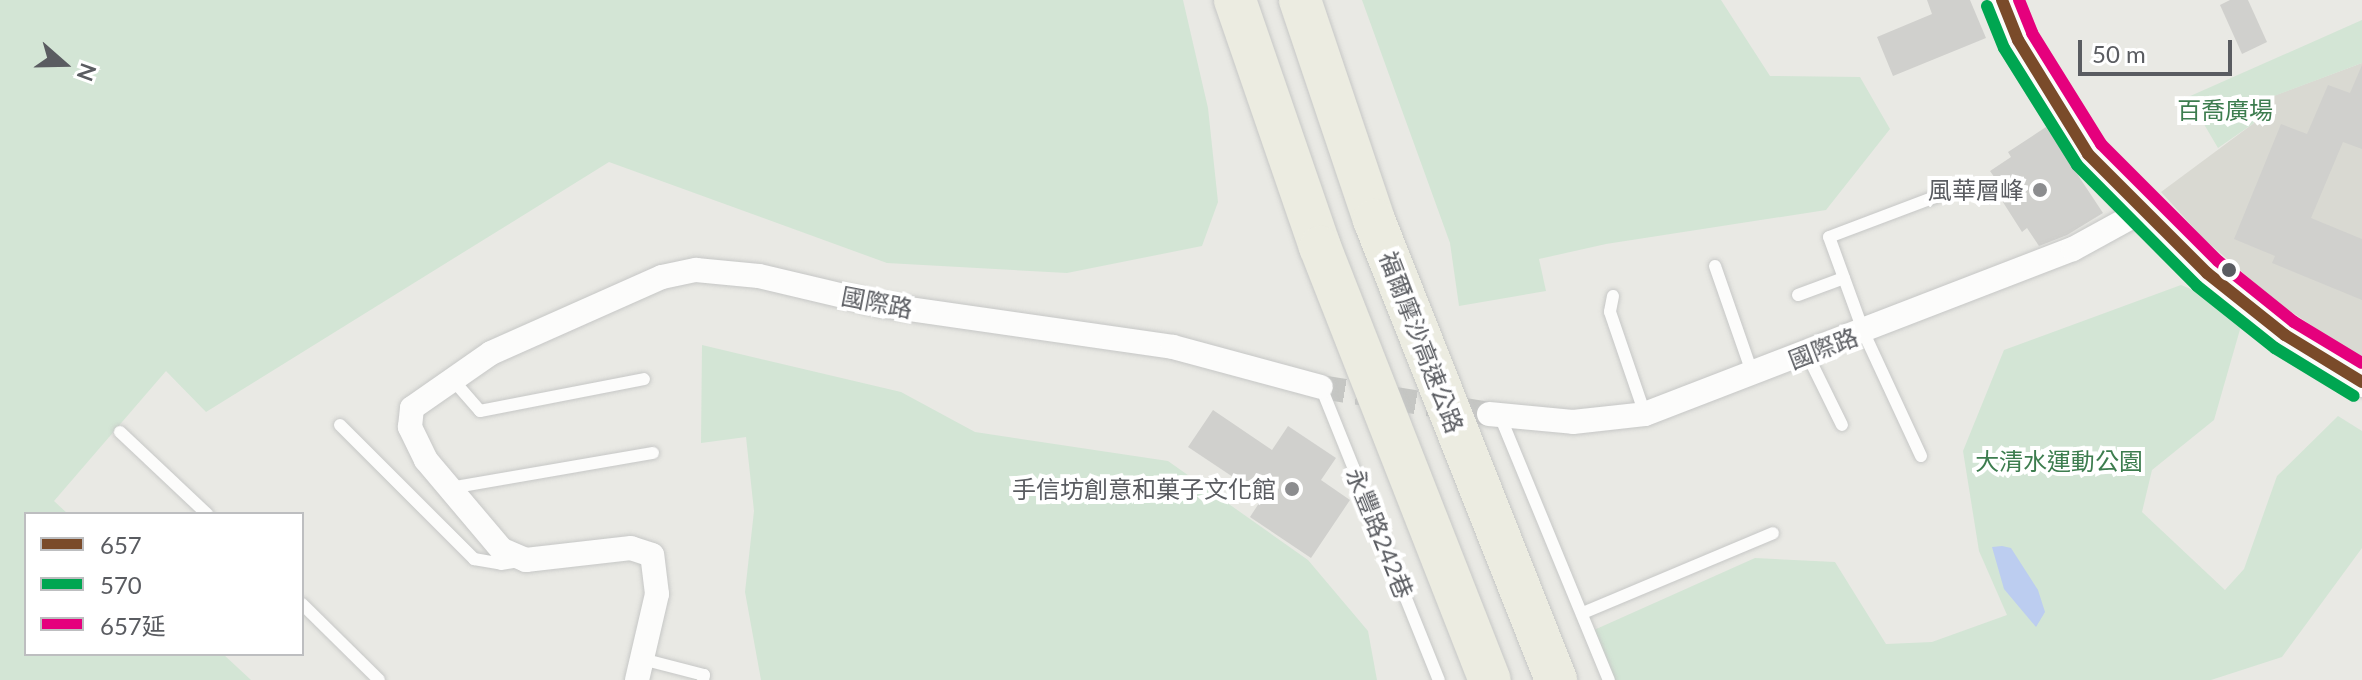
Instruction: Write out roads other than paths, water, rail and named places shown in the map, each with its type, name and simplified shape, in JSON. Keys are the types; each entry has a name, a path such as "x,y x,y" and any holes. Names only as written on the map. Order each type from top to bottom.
{"highway":[{"path":"1235,0 1320,247 1490,680"},
{"name":"福爾摩沙高速公路","path":"1300,0 1374,220 1556,680"}],"street":[{"path":"2002,0 2018,40 2088,154 2207,273 2285,335 2362,382"},
{"name":"國際路","path":"1494,415 1573,422 1645,414 1864,333 2073,249 2142,211"},
{"name":"國際路","path":"526,560 502,550 426,460 410,427 412,408 491,353 662,277 696,270 759,276 882,305 1173,347 1321,387"},
{"path":"526,560 631,548 652,555 657,594 639,670"}],"lane":[{"path":"1921,456 1864,333 1829,237 1943,194"},
{"path":"1715,266 1753,375"},
{"path":"1798,295 1844,278"},
{"path":"1613,296 1610,312 1645,414"},
{"path":"1807,354 1842,425"},
{"path":"453,380 480,411 644,379"},
{"name":"永豐路242巷","path":"1321,387 1439,680"},
{"path":"1494,415 1583,613 1609,680"},
{"path":"340,425 474,559 501,564 526,560"},
{"path":"120,432 205,512"},
{"path":"450,488 653,453"},
{"path":"1583,613 1773,533"},
{"path":"304,606 379,680"},
{"path":"639,670 704,675 703,680"}],"water":[{"path":"1992,547 2011,548 2038,590 2045,612 2036,627 2004,589"}],"tunnel":[{"path":"1321,387 1489,414"}],"place":[{"name":"風華層峰","path":"2040,190"},
{"name":"手信坊創意和菓子文化館","path":"1292,489"}],"park label":[{"name":"百喬廣場","path":"2225,110"},
{"name":"大清水運動公園","path":"2059,461"}]}
